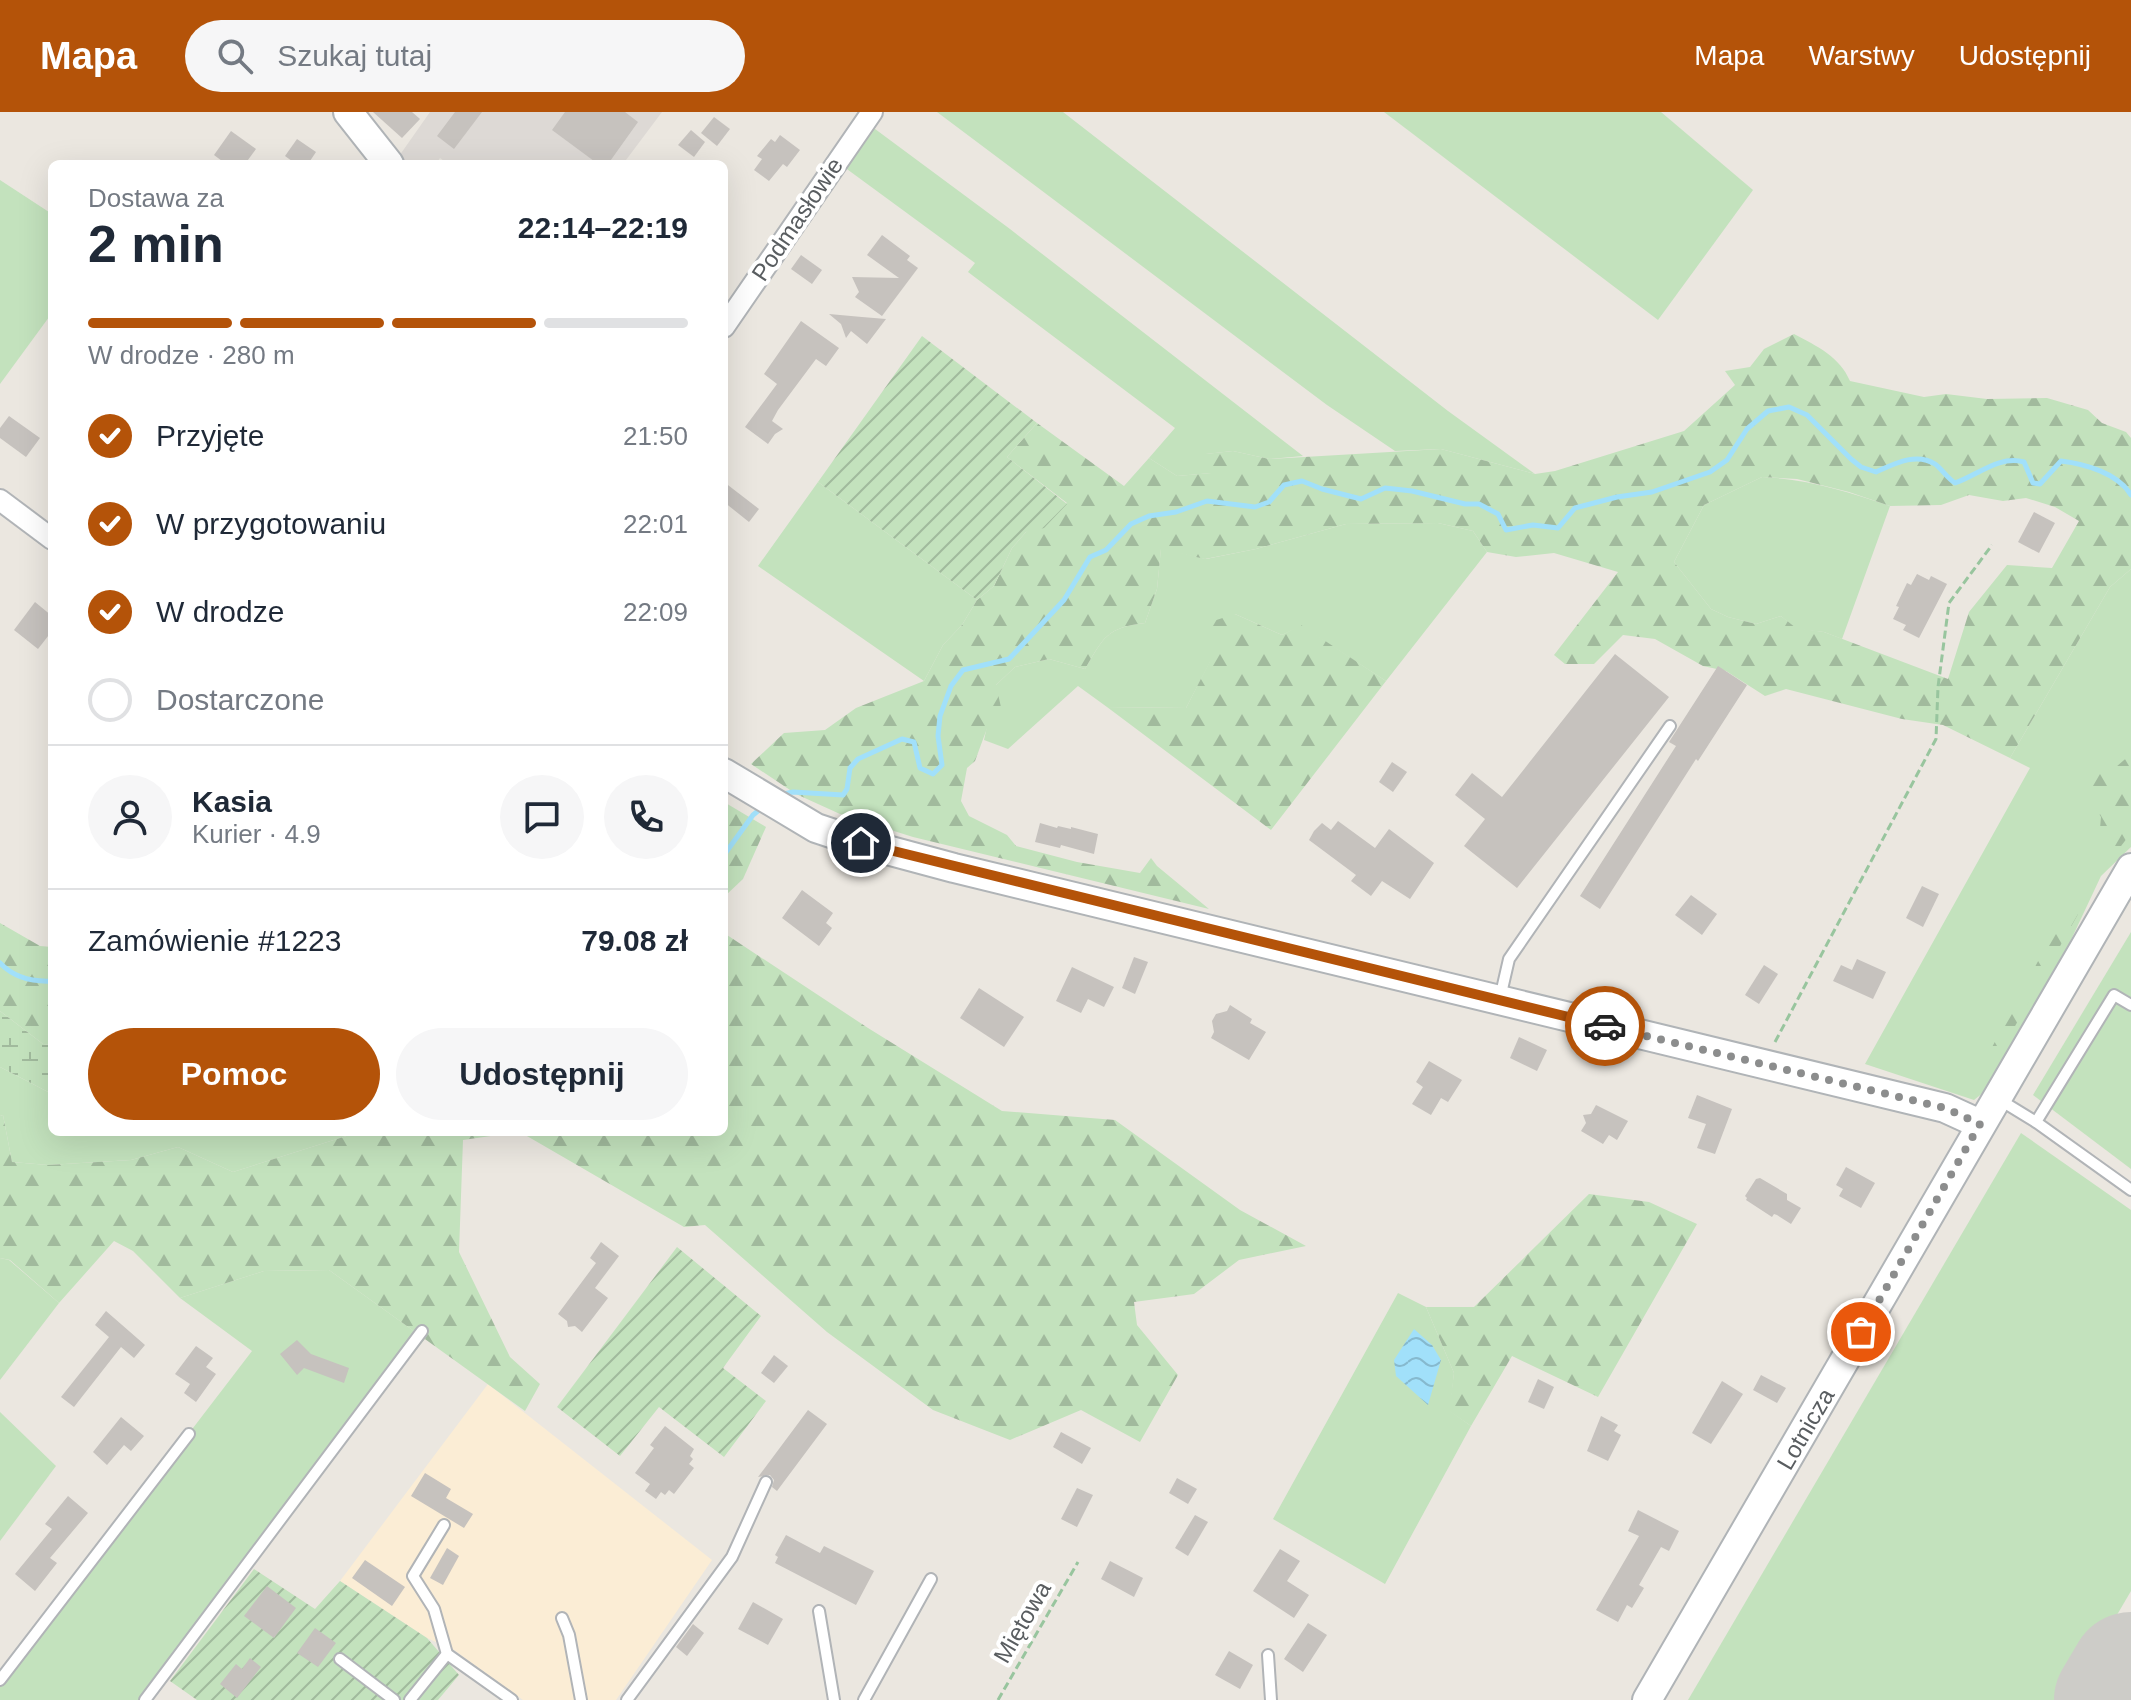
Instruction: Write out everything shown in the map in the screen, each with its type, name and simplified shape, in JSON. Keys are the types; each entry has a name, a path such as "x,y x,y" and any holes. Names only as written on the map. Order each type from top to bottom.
{"street":[{"path":"348,112 386,160"},
{"name":"Podmasłowie","path":"728,321 872,112"},
{"path":"0,500 48,536"},
{"path":"728,776 816,828 861,843 1945,1108 1980,1124"},
{"name":"Lotnicza","path":"1647,1700 2131,868"}],"lane":[{"path":"1500,1000 1509,959 1670,726"},
{"path":"2036,1122 2114,995 2131,1005"},
{"path":"1996,1097 2131,1190"},
{"path":"145,1700 422,1331"},
{"path":"0,1680 189,1434"},
{"path":"627,1700 732,1557 766,1482"},
{"path":"444,1525 413,1576 434,1609 447,1654 512,1700"},
{"path":"864,1700 931,1579"},
{"path":"819,1611 834,1700"},
{"path":"562,1618 569,1635 581,1700"},
{"path":"410,1700 447,1654"},
{"path":"1268,1655 1271,1700"},
{"path":"340,1659 394,1700"}],"path":[{"path":"1763,1064 1936,739 1938,687 1949,603 1992,545"},
{"name":"Miętowa","path":"998,1700 1078,1562"}],"shaded area":[{"path":"430,112 662,112 626,160 397,159"},
{"path":"488,1384 712,1560 616,1700 523,1700 454,1650 427,1638 340,1581"}],"green space":[{"path":"937,112 1063,112 1448,411 1535,474 1441,449 1395,451 1327,405"},
{"path":"1384,112 1661,112 1753,190 1658,320"},
{"path":"871,126 1010,229 1303,456 1269,459 1233,451 1206,454 1212,473 1177,476 1149,458 1175,428 968,272 975,263 840,164"},
{"path":"0,180 48,211 48,318 0,384"},
{"path":"1794,334 1834,359 1850,381 1924,397 1946,394 1987,399 2047,398 2088,410 2102,423 2126,432 2131,438 2131,569 2110,587 2010,758 1943,725 1902,719 1786,689 1765,696 1726,671 1703,666 1655,639 1623,635 1594,664 1565,664 1554,655 1618,572 1554,553 1516,557 1487,552 1473,531 1438,523 1346,524 1256,549 1205,559 1161,549 1157,589 1145,623 1114,631 1097,649 1085,669 1049,659 1015,667 996,685 1005,725 989,723 975,761 967,768 961,801 969,816 1007,835 1016,846 1077,862 1140,873 1151,858 1209,909 913,837 840,814 796,794 751,764 784,733 825,730 856,708 924,681 943,645 962,625 977,600 994,586 1012,548 1026,532 1067,503 1007,457 1037,423 1124,486 1149,458 1177,476 1211,473 1205,454 1233,451 1269,459 1441,449 1535,474 1555,471 1684,431 1735,385 1725,371 1750,367 1764,349","holes":["1762,477 1797,479 1890,506 1941,505 1969,495 2003,501 2026,498 2055,507 2079,521 2052,568 2007,565 1969,612 1948,679 1824,632 1796,628 1781,616 1756,624 1728,617 1711,609 1674,562 1704,505"]},
{"path":"922,336 1037,423 1007,457 1067,504 1044,528 1026,532 1012,548 994,586 977,600 818,482"},
{"path":"1762,477 1827,487 1890,506 1842,639 1824,632 1796,629 1781,616 1756,624 1728,617 1711,609 1674,562 1704,505"},
{"path":"818,482 977,600 962,625 943,645 924,681 758,566"},
{"path":"1438,523 1473,531 1487,552 1386,681 1301,626 1282,635 1235,614 1186,708 1107,707 1078,686 1008,749 984,740 996,685 1015,667 1049,659 1085,669 1097,649 1114,631 1145,623 1157,589 1161,548 1206,559 1256,549 1346,524"},
{"path":"2131,569 2131,847 2101,876 2070,942 1984,1092 1974,1100 1865,1064 2030,768 2010,758 2110,587"},
{"path":"1235,614 1282,635 1301,625 1386,681 1271,830 1107,707 1186,708 1210,661 1204,624"},
{"path":"2131,754 2131,833 2118,850 2102,856 2099,840 2101,817 2079,782 2082,767 2096,762 2116,767"},
{"path":"728,804 766,827 743,879 728,893"},
{"path":"2075,892 2086,896 2077,916 2001,1051 1990,1051"},
{"path":"0,923 40,946 48,947 48,1045 43,1044 0,1011"},
{"path":"2131,932 2131,1169 2033,1095"},
{"path":"728,936 1002,1111 1115,1120 1240,1210 1306,1246 1239,1260 1194,1294 1134,1302 1137,1325 1178,1375 1140,1442 1081,1410 1010,1440 933,1410 827,1332 705,1225 684,1227 527,1136 728,1136"},
{"path":"0,1011 43,1044 48,1045 48,1092 0,1067"},
{"path":"0,1067 48,1092 48,1136 346,1136 233,1172 178,1147 131,1160 48,1165 12,1162 3,1115 0,1116"},
{"path":"3,1115 12,1162 48,1165 131,1160 178,1147 233,1172 346,1136 491,1136 463,1140 459,1252 510,1357 540,1384 525,1411 329,1270 264,1271 180,1298 133,1251 114,1241 59,1303 10,1260 0,1258 0,1116"},
{"path":"2021,1133 2131,1210 2131,1591 2067,1700 1688,1700"},
{"path":"1589,1194 1649,1202 1697,1224 1598,1397 1512,1356 1471,1426 1449,1411 1454,1373 1426,1307 1474,1307"},
{"path":"677,1247 761,1316 723,1368 766,1401 724,1457 659,1407 620,1456 557,1407"},
{"path":"0,1258 9,1260 59,1303 0,1380"},
{"path":"329,1270 425,1339 348,1430 145,1700 0,1700 0,1680 252,1351 180,1298 264,1271"},
{"path":"1398,1293 1426,1307 1454,1373 1450,1411 1471,1426 1385,1584 1273,1519"},
{"path":"0,1412 56,1466 0,1541"},
{"path":"254,1569 315,1609 340,1581 427,1638 459,1675 438,1700 197,1700 170,1681"}],"water":[{"path":"1414,1329 1432,1345 1441,1360 1428,1405 1396,1376 1394,1360"}],"building":[{"path":"373,112 412,112 420,119 402,138"},
{"path":"455,112 482,112 454,149 437,136"},
{"path":"565,112 625,112 638,122 611,160 593,160 552,130"},
{"path":"714,117 730,129 717,146 701,133"},
{"path":"691,130 705,142 694,157 678,145"},
{"path":"231,131 256,149 248,160 221,160 214,155"},
{"path":"780,135 800,150 787,167 783,164 769,181 754,170 762,159 757,156 771,139 775,142"},
{"path":"297,139 316,152 311,160 290,160 285,156"},
{"path":"882,235 910,256 907,260 918,268 882,316 855,297 859,292 852,277 899,278 867,255"},
{"path":"801,255 822,270 812,284 791,269"},
{"path":"829,314 886,319 867,344 851,331 846,338 841,324"},
{"path":"801,321 839,348 826,366 816,359 778,410 772,421 783,429 768,444 745,427 777,384 764,374"},
{"path":"9,416 40,438 26,457 0,438 0,428"},
{"path":"728,485 759,509 749,522 728,505"},
{"path":"2034,512 2055,523 2039,553 2018,542"},
{"path":"1917,574 1929,580 1931,576 1947,584 1919,638 1903,630 1906,625 1893,619 1907,583 1911,585"},
{"path":"35,602 48,613 48,636 38,649 14,630"},
{"path":"1615,654 1669,697 1517,888 1464,846 1485,819 1455,795 1472,773 1502,797"},
{"path":"1718,666 1747,685 1600,909 1580,896 1676,746 1669,742"},
{"path":"1392,762 1407,772 1393,792 1379,782"},
{"path":"1338,821 1375,848 1389,829 1434,863 1410,899 1382,881 1371,896 1351,881 1356,875 1309,840 1322,823 1331,830"},
{"path":"1040,823 1098,834 1094,854 1035,842"},
{"path":"1922,886 1939,894 1923,927 1906,918"},
{"path":"802,890 833,913 826,923 832,928 819,946 782,918"},
{"path":"1691,895 1717,914 1702,935 1675,915"},
{"path":"1134,957 1148,962 1135,994 1122,988"},
{"path":"1857,959 1886,972 1873,999 1833,981 1841,965 1852,970"},
{"path":"1764,965 1778,974 1759,1004 1745,995"},
{"path":"1072,967 1114,987 1104,1007 1088,999 1081,1013 1056,1001"},
{"path":"979,988 1024,1017 1004,1047 960,1018"},
{"path":"1230,1005 1252,1019 1250,1023 1266,1032 1249,1060 1211,1038 1214,1032 1212,1021 1216,1014 1227,1011"},
{"path":"1519,1037 1547,1050 1537,1071 1510,1058"},
{"path":"1429,1061 1462,1080 1448,1102 1441,1098 1431,1115 1412,1104 1423,1087 1416,1082"},
{"path":"1697,1095 1732,1109 1715,1154 1697,1148 1706,1124 1688,1118"},
{"path":"1596,1105 1628,1121 1617,1140 1609,1135 1603,1144 1581,1131 1586,1123 1583,1115 1591,1114"},
{"path":"1846,1167 1875,1183 1861,1208 1839,1196 1843,1189 1836,1185"},
{"path":"1760,1178 1787,1194 1787,1200 1801,1208 1791,1224 1777,1215 1772,1217 1746,1200 1745,1196 1756,1179"},
{"path":"601,1242 619,1256 595,1288 608,1298 582,1332 575,1326 568,1327 567,1321 558,1314 596,1263 590,1258"},
{"path":"106,1311 145,1345 134,1358 121,1347 74,1407 61,1397 109,1337 95,1325"},
{"path":"297,1340 311,1354 349,1368 344,1383 304,1368 297,1375 280,1354"},
{"path":"196,1346 213,1358 206,1367 216,1374 196,1402 184,1393 190,1384 175,1374"},
{"path":"774,1355 788,1366 774,1383 761,1373"},
{"path":"1761,1375 1786,1388 1777,1403 1753,1390"},
{"path":"1538,1379 1554,1387 1544,1409 1528,1402"},
{"path":"1722,1381 1743,1394 1711,1444 1692,1433"},
{"path":"808,1410 827,1424 777,1491 772,1487 774,1480 770,1475 758,1477"},
{"path":"1601,1416 1618,1425 1614,1431 1621,1435 1608,1461 1587,1451"},
{"path":"121,1417 144,1436 131,1451 124,1445 107,1465 93,1452"},
{"path":"665,1426 694,1449 689,1464 694,1468 674,1494 669,1490 665,1495 661,1492 656,1499 645,1491 650,1484 635,1473 654,1448 650,1445"},
{"path":"1061,1432 1091,1448 1082,1464 1053,1447"},
{"path":"425,1473 451,1489 446,1498 473,1514 464,1528 411,1496"},
{"path":"1177,1478 1197,1489 1188,1504 1169,1493"},
{"path":"1077,1488 1093,1495 1077,1527 1061,1519"},
{"path":"68,1496 88,1513 50,1558 57,1563 35,1591 15,1574 52,1529 45,1524"},
{"path":"1638,1510 1679,1531 1669,1551 1661,1547 1639,1585 1644,1588 1632,1608 1627,1605 1618,1622 1596,1610 1639,1536 1628,1531"},
{"path":"1195,1515 1208,1522 1188,1556 1175,1548"},
{"path":"786,1535 820,1553 824,1546 874,1571 856,1605 775,1563 778,1557 775,1555"},
{"path":"447,1548 459,1556 443,1585 430,1578"},
{"path":"1280,1549 1300,1561 1287,1581 1309,1595 1294,1618 1253,1591"},
{"path":"365,1560 405,1587 392,1606 352,1578"},
{"path":"1110,1561 1143,1578 1134,1597 1101,1579"},
{"path":"267,1586 296,1608 274,1638 244,1616"},
{"path":"753,1602 783,1619 768,1645 738,1629"},
{"path":"1308,1623 1327,1635 1303,1672 1284,1659"},
{"path":"693,1624 704,1633 687,1656 676,1647"},
{"path":"315,1628 336,1643 318,1667 297,1653"},
{"path":"1229,1651 1253,1665 1240,1689 1215,1675"},
{"path":"250,1658 261,1667 237,1698 220,1684 236,1664 242,1669"}],"waterway":[{"path":"778,795 793,792 843,795 850,768 858,759 902,739 914,742 920,768 933,774 942,765 938,736 940,716 951,686 963,670 1009,659 1064,600 1090,557 1106,550 1131,524 1149,516 1176,512 1207,501 1255,507 1269,502 1284,485 1302,481 1361,499 1385,488 1479,504 1498,514 1506,530 1533,525 1558,528 1575,508 1652,492 1710,472 1727,460 1747,429 1768,411 1789,407 1807,415 1861,467 1876,472 1905,460 1920,459 1935,464 1955,483 1997,463 2015,461 2024,462 2033,483 2040,484 2061,461 2080,464 2109,475 2131,495"},
{"path":"728,849 753,815 764,806"},
{"path":"0,963 24,978 48,981"}],"runway":[{"path":"2115,1700 2131,1673"}],"way so far":[{"path":"1605,1026 1945,1108 1980,1124 1861,1332"}],"route":[{"path":"861,843 1605,1026"}]}
